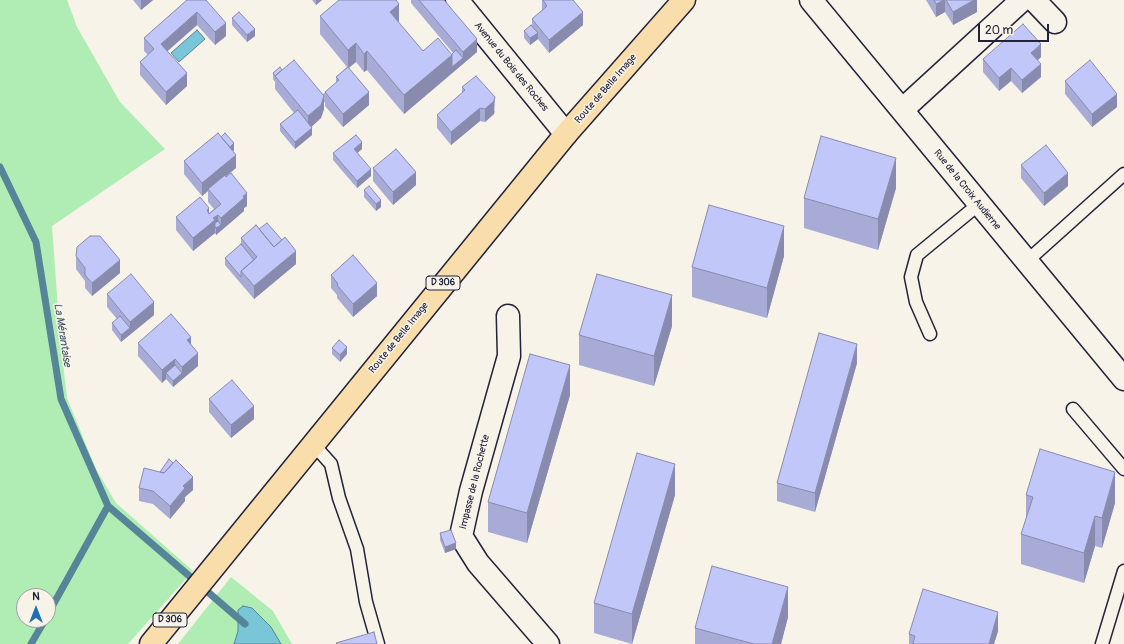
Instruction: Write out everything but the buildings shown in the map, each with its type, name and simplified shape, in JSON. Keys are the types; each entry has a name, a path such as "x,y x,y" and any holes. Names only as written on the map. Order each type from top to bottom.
{"main road":[{"name":"Route de Belle Image","path":"151,644 566,134 684,0"}],"street":[{"name":"Avenue du Bois des Roches","path":"457,0 566,134"},
{"name":"Rue de la Croix Audierne","path":"811,0 1124,380"},
{"path":"902,110 1022,0"},
{"path":"1034,0 1055,22"},
{"name":"Impasse de la Rochette","path":"508,316 509,356 471,491 461,536 478,563 548,644"}],"lane":[{"path":"1026,262 1124,174"},
{"path":"930,334 916,302 911,277 917,256 979,204"},
{"path":"1073,410 1124,469"},
{"path":"313,444 331,464 339,498 357,549 366,602 378,644"},
{"path":"1102,644 1124,571"}],"green space":[{"path":"0,0 67,0 77,27 120,102 165,149 52,226 60,337 67,398 96,469 116,503 193,571 128,644 0,644"},
{"path":"231,577 273,611 292,644 178,644"}],"water":[{"path":"197,30 205,39 179,62 171,53"},
{"path":"243,606 252,608 271,627 281,644 234,644 238,631 238,610"}],"waterway":[{"name":"La Mérantaise","path":"0,167 36,242 61,399 108,506 245,624"},
{"name":"La Mérantaise","path":"56,600 108,506"},
{"name":"La Mérantaise","path":"31,644 40,628"}]}
